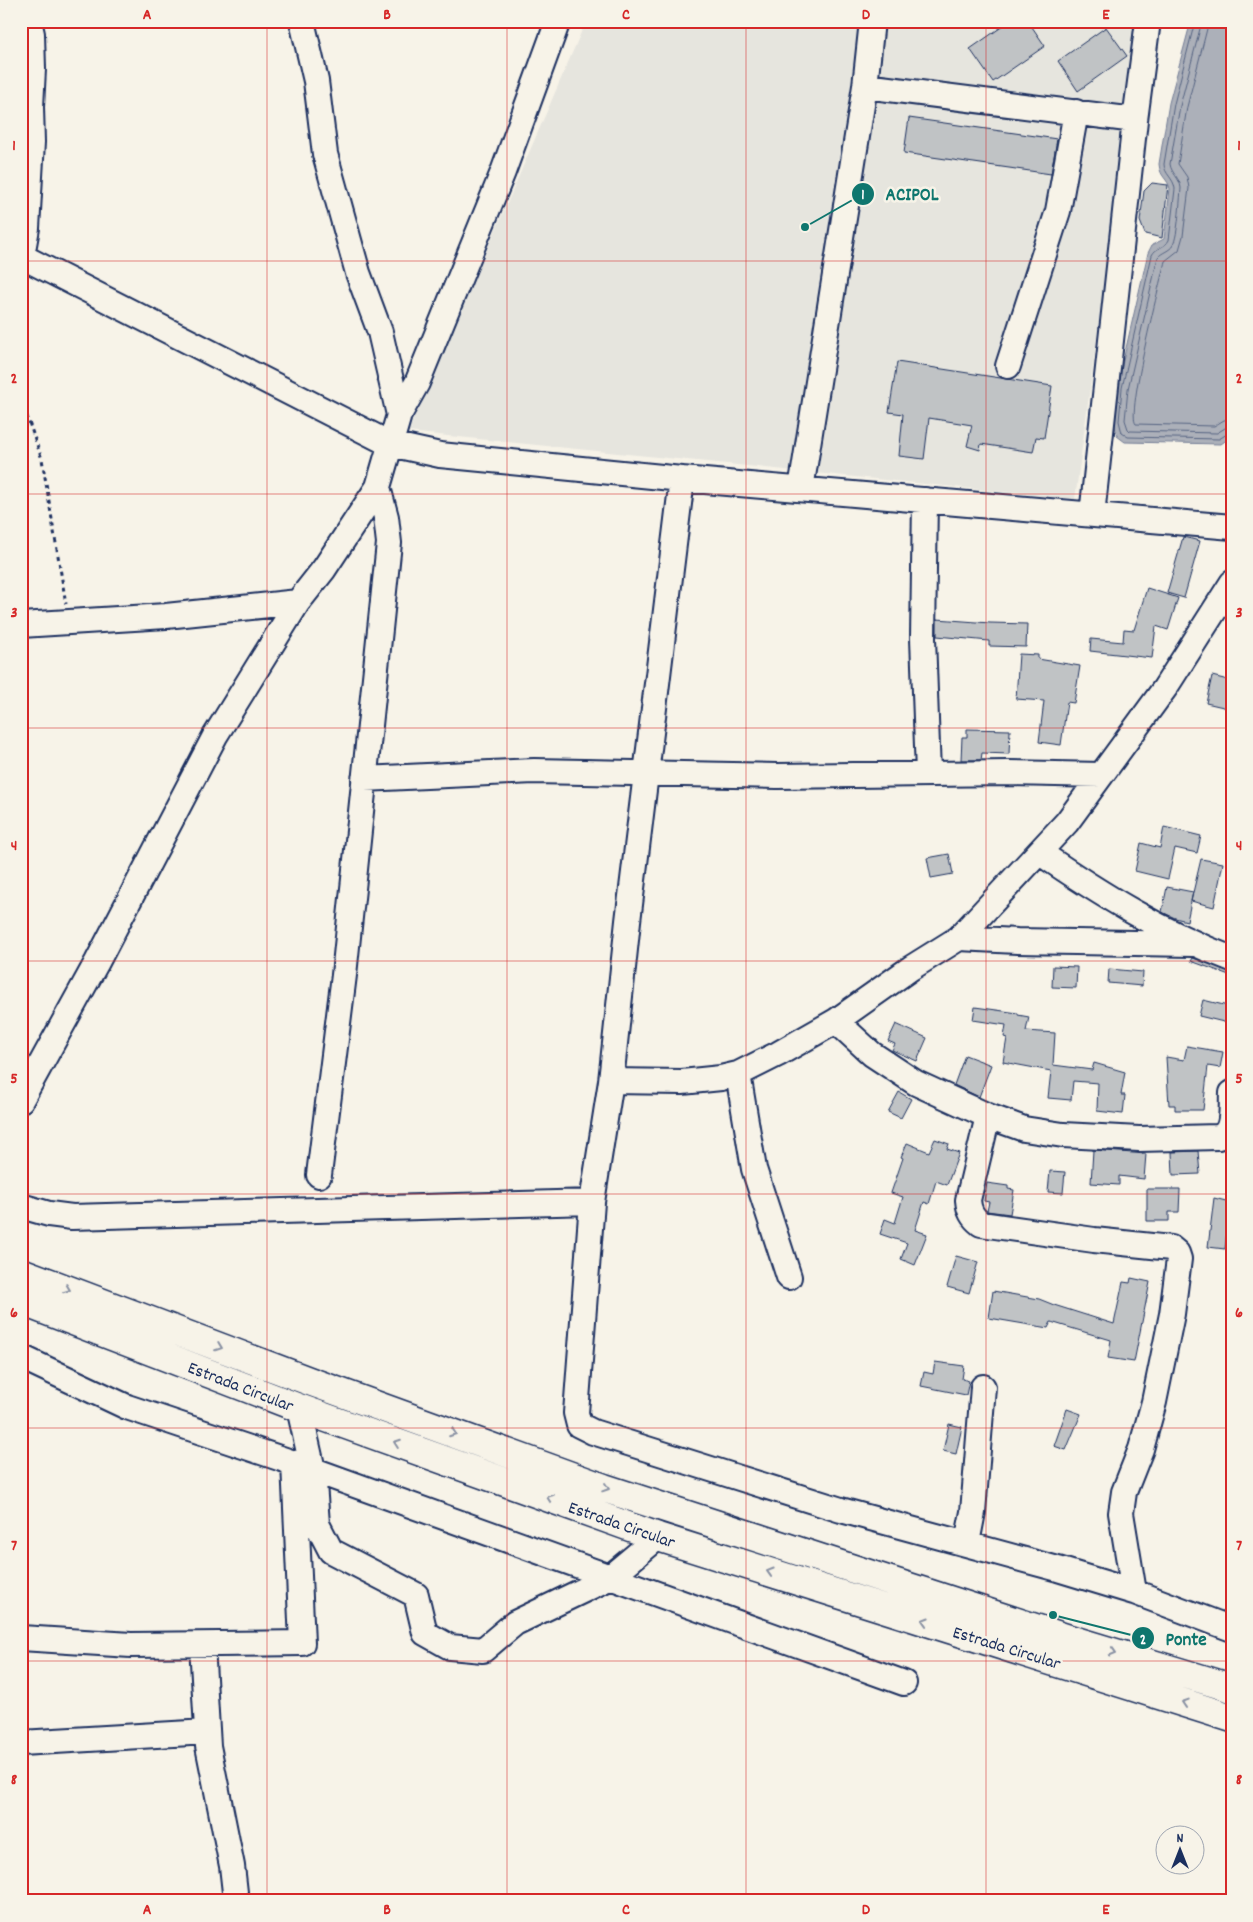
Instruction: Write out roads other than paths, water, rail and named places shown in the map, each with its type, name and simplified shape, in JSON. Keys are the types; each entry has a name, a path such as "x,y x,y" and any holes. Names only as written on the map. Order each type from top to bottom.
{"main road":[{"name":"Estrada Circular","path":"21,1272 309,1381 604,1488 1052,1634 1232,1688"},
{"name":"Estrada Circular","path":"21,1301 299,1408 658,1537 1232,1718"}],"street":[{"path":"28,21 32,34 32,142 27,228 22,256 390,444 440,455 1232,527"},
{"path":"302,21 316,81 327,162 358,273 380,332 399,415"},
{"path":"21,1100 98,962 214,736 298,602 324,569 378,487 399,415 417,383 504,172 558,21"},
{"path":"801,489 866,86 872,21"},
{"path":"1092,515 1135,120 1148,21"},
{"path":"866,86 1135,120"},
{"path":"1008,366 1058,211 1076,112"},
{"path":"682,478 628,921 611,1081 592,1202 576,1413 579,1425 593,1432 842,1510 1058,1568 1134,1592 1232,1629"},
{"path":"319,1175 344,975 389,543 386,517 378,487"},
{"path":"925,500 924,638 928,773"},
{"path":"611,1081 682,1082 722,1078 738,1074 836,1021 911,968 959,938 1067,822 1165,688 1212,611 1232,583"},
{"path":"21,625 166,616 298,602"},
{"path":"364,779 534,771 777,776 928,773 1101,775"},
{"path":"1039,852 1083,882 1159,927 1193,944 1232,959"},
{"path":"959,938 1017,941 1193,944"},
{"path":"836,1021 872,1054 916,1083 988,1116 1024,1129 1063,1135 1139,1139 1224,1135 1230,1129 1232,1093"},
{"path":"738,1074 754,1170 789,1277"},
{"path":"988,1116 968,1200 973,1218 981,1224 1094,1240 1171,1248 1179,1260 1172,1314 1154,1402 1141,1449 1124,1492 1121,1513 1134,1592"},
{"path":"21,1206 50,1214 72,1217 592,1202"},
{"path":"21,1357 127,1407 304,1466 904,1683"},
{"path":"967,1544 975,1495 982,1387"},
{"path":"21,1638 131,1645 302,1643 304,1466 299,1408"},
{"path":"304,1466 317,1524 330,1551 416,1595 425,1633 450,1647 483,1650 515,1623 610,1578 658,1537"},
{"path":"202,1645 207,1732 232,1866 236,1901"},
{"path":"21,1743 207,1732"}],"water":[{"path":"1191,21 1232,21 1232,436 1221,444 1125,442 1117,436 1114,421 1117,387 1148,253 1152,245 1164,239 1170,189 1159,164 1169,103"}],"place":[{"name":"ACIPOL","path":"805,227"},
{"name":"Ponte","path":"1053,1615"}]}
